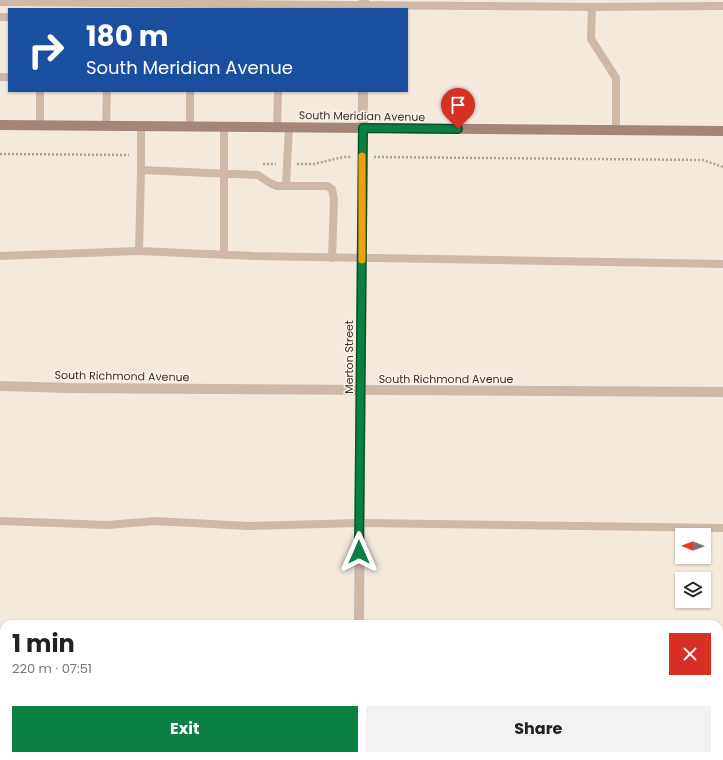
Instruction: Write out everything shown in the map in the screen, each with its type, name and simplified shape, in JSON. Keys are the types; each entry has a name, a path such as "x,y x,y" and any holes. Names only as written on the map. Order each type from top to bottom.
{"main road":[{"name":"South Meridian Avenue","path":"0,125 723,131"}],"street":[{"name":"Merton Street","path":"359,620 363,92"},
{"name":"South Richmond Avenue","path":"0,386 723,392"}],"lane":[{"path":"0,2 364,5 409,2 592,7 723,6"},
{"path":"592,7 591,39 616,78 616,130"},
{"path":"40,92 40,125"},
{"path":"106,126 107,92"},
{"path":"190,92 190,126"},
{"path":"277,127 278,92"},
{"path":"139,251 141,126"},
{"path":"224,127 224,255"},
{"path":"286,186 289,127"},
{"path":"141,170 224,172 258,175 270,183 286,186 327,186 332,189 334,199 332,258"},
{"path":"0,256 139,251 332,258 723,264"},
{"path":"0,521 108,525 155,521 248,526 360,523 723,528"}],"slow traffic":[{"path":"362,156 362,260"}],"route":[{"path":"359,552 363,128 458,129"}]}
